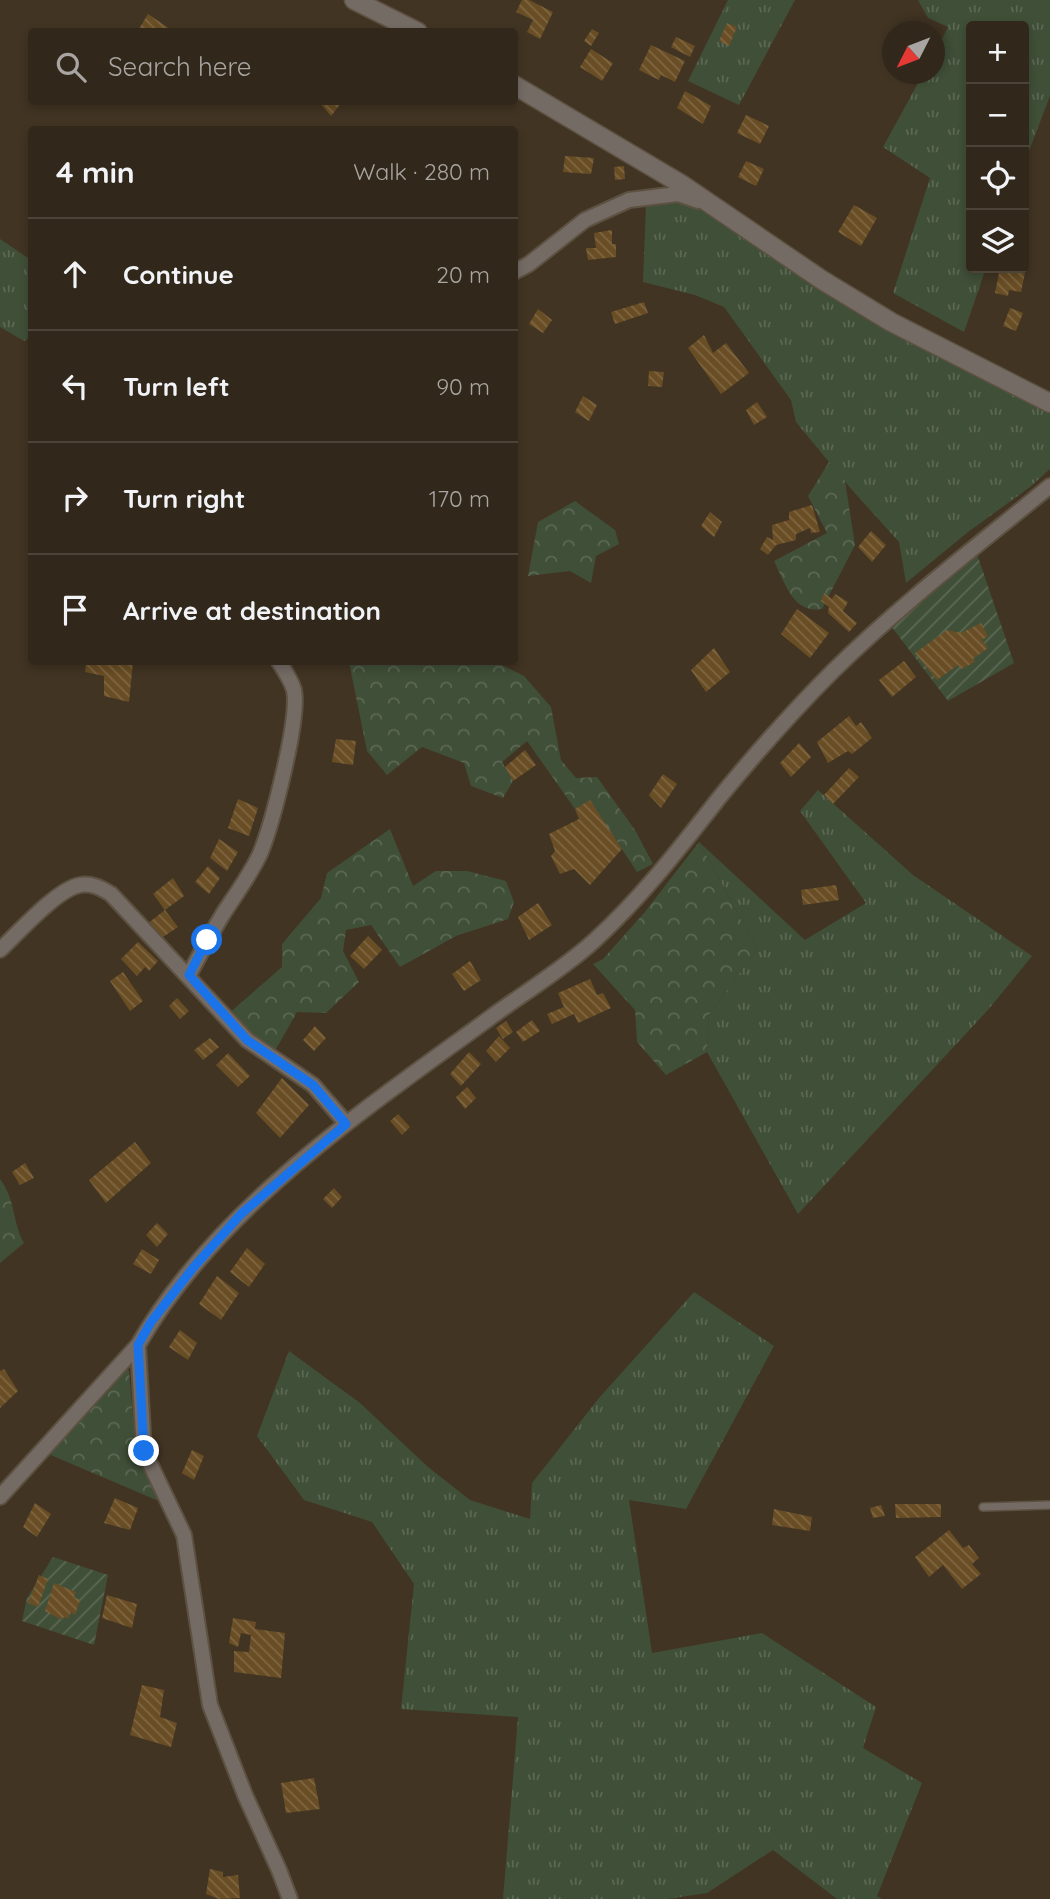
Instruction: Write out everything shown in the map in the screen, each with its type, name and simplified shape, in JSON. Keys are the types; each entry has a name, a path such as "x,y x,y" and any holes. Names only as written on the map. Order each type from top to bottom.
{"street":[{"path":"354,0 410,28"},
{"path":"518,87 681,184 822,280 891,322 1050,403"},
{"path":"518,270 585,220 629,200 678,194 716,207"},
{"path":"0,1497 138,1345 151,1322 193,1268 241,1214 346,1124 590,944 634,903 664,870 752,758 834,671 982,540 1050,486"},
{"path":"189,975 207,940 248,876 260,852 271,817 286,759 295,705 294,690 281,665"},
{"path":"0,950 46,906 71,888 82,885 97,886 111,894 247,1040 313,1085 346,1124"},
{"path":"138,1345 144,1451 184,1535 210,1705 289,1899"}],"lane":[{"path":"983,1507 1050,1506"}],"green space":[{"path":"728,0 795,0 739,105 688,81"},
{"path":"918,0 1050,0 1050,96 1029,151 1029,21 966,21 966,273 984,273 964,332 893,293 930,178 883,147 918,84 945,84 945,33 948,27 945,21 928,18"},
{"path":"669,194 722,200 886,316 1050,395 1050,469 906,583 899,542 796,422 791,400 724,307 695,295 643,282 646,205"},
{"path":"0,239 28,258 28,338 24,341 0,327"},
{"path":"829,462 845,481 855,545 822,609 812,609 804,607 791,595 774,561 827,533 808,496"},
{"path":"575,501 615,530 619,544 596,556 591,583 570,571 528,576 538,522"},
{"path":"976,551 1014,663 948,701 891,626"},
{"path":"350,665 502,665 524,676 551,707 561,760 576,778 597,777 635,830 653,864 637,872 590,801 575,809 527,741 502,762 513,781 503,798 471,786 464,763 422,747 387,775 367,751"},
{"path":"818,790 913,875 1032,956 988,1010 798,1214 707,1052 709,1015 757,949 699,842 805,940 866,903 800,811"},
{"path":"390,829 413,886 436,871 467,871 506,881 514,902 508,919 456,936 400,967 371,925 346,930 343,951 359,982 326,1013 297,1012 275,1051 219,1022 282,967 282,944 321,898 327,873"},
{"path":"699,842 757,949 709,1015 707,1052 666,1075 637,1042 635,1010 593,964 603,959 644,913"},
{"path":"0,1179 9,1195 24,1243 0,1263"},
{"path":"694,1292 774,1346 686,1509 629,1500 652,1653 762,1633 876,1707 863,1748 922,1783 877,1896 882,1899 837,1899 773,1850 707,1893 667,1899 503,1899 518,1717 401,1709 414,1584 372,1522 304,1500 257,1436 289,1351 360,1403 428,1467 470,1500 530,1519 532,1483 599,1398"},
{"path":"125,1365 129,1371 136,1451 161,1502 46,1453"},
{"path":"53,1557 108,1575 94,1645 22,1621 27,1598"}],"building":[{"path":"522,0 529,0 553,12 540,39 527,32 533,20 516,12"},
{"path":"148,14 169,28 139,28"},
{"path":"727,23 737,27 729,46 719,41"},
{"path":"592,29 599,33 591,46 584,41"},
{"path":"676,37 695,46 690,57 671,47"},
{"path":"651,45 685,61 675,82 661,75 659,80 639,70"},
{"path":"591,49 613,63 602,81 580,67"},
{"path":"685,91 711,106 703,124 677,108"},
{"path":"322,105 340,105 331,116"},
{"path":"746,115 769,126 760,144 737,133"},
{"path":"565,156 594,158 591,174 563,172"},
{"path":"746,161 764,169 756,186 738,177"},
{"path":"624,166 625,179 615,180 614,167"},
{"path":"854,205 877,218 861,246 838,232"},
{"path":"612,230 616,257 588,260 586,248 596,248 594,233"},
{"path":"999,273 1025,273 1021,292 1009,290 1008,296 995,293"},
{"path":"644,302 648,313 615,324 611,312"},
{"path":"1010,308 1023,313 1016,331 1003,326"},
{"path":"538,309 552,320 543,333 529,324"},
{"path":"704,335 713,353 726,343 749,373 721,394 688,348"},
{"path":"649,371 664,372 662,387 648,386"},
{"path":"583,396 597,405 589,421 575,412"},
{"path":"757,402 767,417 754,425 746,410"},
{"path":"812,505 820,532 811,533 810,528 796,534 796,540 776,545 768,555 760,549 767,537 773,540 772,525 789,520 789,512"},
{"path":"710,512 722,522 714,537 701,526"},
{"path":"871,531 886,545 872,562 858,547"},
{"path":"824,593 832,599 835,594 848,602 843,611 857,623 849,632 828,613 829,607 821,601"},
{"path":"797,609 829,633 810,658 781,634"},
{"path":"981,623 988,636 982,640 988,648 973,659 975,662 961,669 958,665 937,680 915,653 947,630 961,633"},
{"path":"714,648 730,672 706,692 691,670"},
{"path":"904,661 916,677 892,697 879,680"},
{"path":"86,665 133,665 129,702 104,696 104,676 85,672"},
{"path":"849,716 856,726 861,722 872,738 852,754 848,751 828,763 817,742"},
{"path":"336,739 356,741 353,765 332,762"},
{"path":"799,743 811,757 791,777 780,763"},
{"path":"525,750 536,765 513,781 505,767"},
{"path":"849,768 859,777 833,804 824,795"},
{"path":"663,774 677,784 661,808 649,795"},
{"path":"238,799 258,808 249,836 228,828"},
{"path":"590,800 622,849 590,885 574,869 560,874 551,856 555,851 549,834 579,819 575,809"},
{"path":"219,839 238,852 227,871 210,858"},
{"path":"208,866 220,878 209,894 195,882"},
{"path":"173,878 184,896 165,910 153,894"},
{"path":"836,885 839,900 803,905 801,890"},
{"path":"538,903 552,925 529,940 518,917"},
{"path":"165,910 178,927 160,939 147,924"},
{"path":"368,936 382,950 364,969 350,956"},
{"path":"138,942 158,961 149,971 145,967 137,976 121,959"},
{"path":"470,961 481,980 464,991 452,974"},
{"path":"123,972 143,1001 130,1011 110,981"},
{"path":"590,979 597,995 603,993 611,1008 578,1023 574,1014 552,1024 547,1014 564,1007 558,993"},
{"path":"177,998 189,1011 180,1019 169,1006"},
{"path":"532,1020 540,1031 523,1042 516,1032"},
{"path":"506,1021 513,1032 503,1039 496,1028"},
{"path":"315,1026 326,1038 314,1051 303,1040"},
{"path":"499,1036 510,1048 496,1062 486,1051"},
{"path":"210,1038 219,1047 203,1060 194,1050"},
{"path":"469,1052 481,1064 461,1086 450,1074"},
{"path":"228,1053 250,1076 238,1087 216,1065"},
{"path":"282,1078 309,1105 280,1138 256,1113"},
{"path":"467,1087 476,1098 465,1109 456,1097"},
{"path":"398,1114 410,1127 402,1135 390,1121"},
{"path":"135,1142 151,1163 106,1203 89,1180"},
{"path":"25,1163 34,1178 20,1185 12,1172"},
{"path":"334,1188 342,1197 332,1208 323,1199"},
{"path":"157,1223 168,1234 157,1247 146,1235"},
{"path":"247,1248 265,1264 249,1287 230,1272"},
{"path":"142,1249 159,1260 151,1274 133,1264"},
{"path":"217,1276 239,1293 221,1320 199,1304"},
{"path":"180,1330 197,1343 188,1360 169,1347"},
{"path":"4,1369 18,1391 0,1408 0,1371"},
{"path":"192,1450 204,1456 194,1480 182,1473"},
{"path":"115,1498 138,1508 130,1530 104,1523"},
{"path":"35,1503 51,1514 37,1537 23,1527"},
{"path":"895,1504 941,1504 941,1517 896,1518"},
{"path":"881,1505 885,1516 873,1518 870,1508"},
{"path":"774,1509 812,1517 810,1531 772,1525"},
{"path":"949,1530 963,1548 969,1545 979,1558 972,1564 981,1574 962,1589 943,1565 929,1577 915,1557"},
{"path":"39,1575 48,1579 38,1607 28,1603"},
{"path":"54,1583 76,1592 74,1597 80,1600 75,1615 71,1612 68,1619 63,1616 62,1620 45,1611"},
{"path":"107,1595 137,1604 132,1628 102,1618"},
{"path":"233,1618 256,1622 255,1629 285,1633 281,1678 234,1672 234,1651 249,1652 251,1635 241,1633 238,1647 229,1643"},
{"path":"142,1685 164,1690 160,1717 177,1723 171,1747 130,1735"},
{"path":"314,1778 320,1809 286,1813 281,1783"},
{"path":"210,1869 223,1872 223,1877 238,1875 240,1898 219,1899 206,1894"}],"route":[{"path":"144,1451 138,1345 151,1322 193,1268 241,1214 346,1124 313,1085 247,1040 189,975 207,940"}]}
